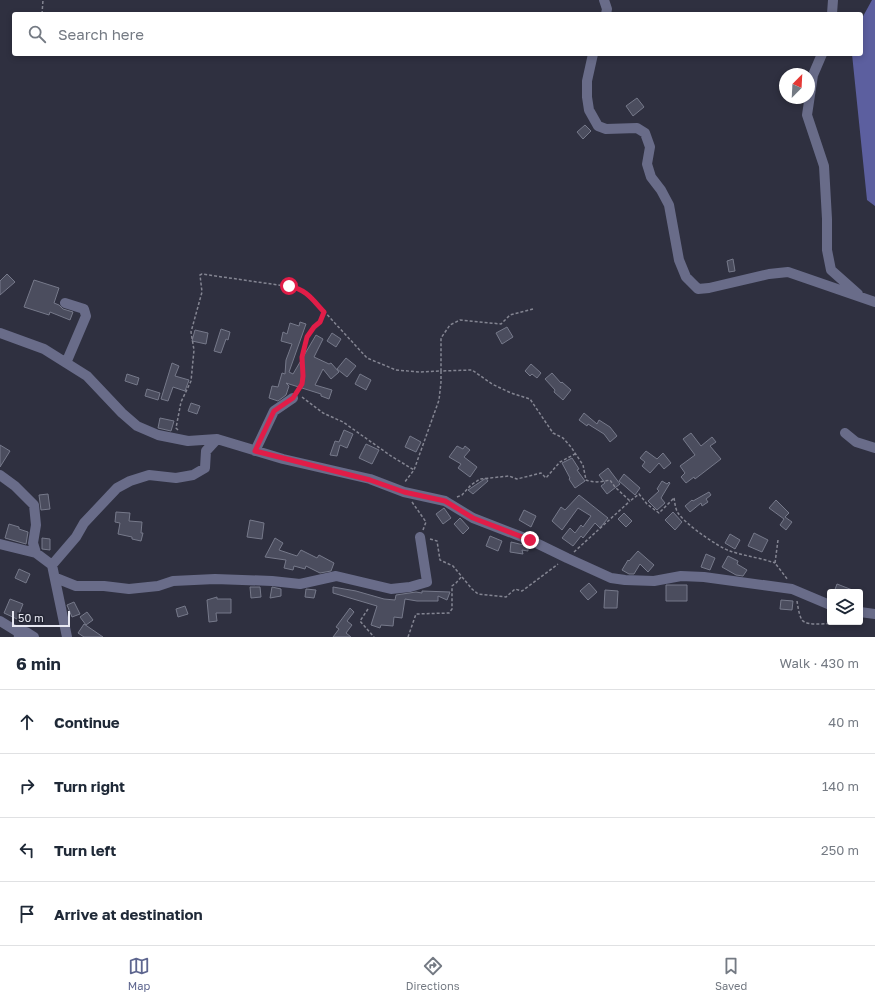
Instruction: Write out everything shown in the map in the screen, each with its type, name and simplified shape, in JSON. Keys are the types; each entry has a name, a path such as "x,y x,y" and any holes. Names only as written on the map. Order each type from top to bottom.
{"street":[{"path":"604,0 606,12"},
{"path":"832,12 833,0"},
{"path":"593,56 587,81 589,110 598,126 606,129 637,128 645,133 650,147 647,164 651,176 669,205 679,260 686,277 698,289 709,288 770,274 788,272 875,302"},
{"path":"821,56 813,75 806,115 824,166 827,250 831,270 856,292 875,302"},
{"path":"65,303 84,309 86,316 66,363"},
{"path":"0,333 44,349 87,376 122,413 137,426 158,435 188,440 216,439 255,451 370,480 404,492 445,501 473,518 530,540 611,578 654,581 681,576 704,577 792,589 827,603"},
{"path":"255,451 274,411 293,398"},
{"path":"845,433 856,442 875,448"},
{"path":"52,565 76,537 84,522 117,488 130,481 149,475 176,478 193,475 205,468 206,451 216,439"},
{"path":"0,475 15,486 34,505 36,525 33,543 36,552"},
{"path":"56,578 76,586 104,586 129,589 158,586 173,581 215,579 272,581 300,584 336,576 391,589 410,587 427,582 420,537"},
{"path":"0,544 36,552 52,565 56,578 56,586 67,637"},
{"path":"863,612 875,614"},
{"path":"0,621 18,635 26,632 34,637"}],"path":[{"path":"42,12 43,0"},
{"path":"188,440 176,428 181,402 191,381 194,350 191,332 202,292 200,276 202,274 299,288 310,296 367,358 396,370 419,372 472,370 492,384 511,393 530,399 553,433 563,438 571,447 583,465 586,480 601,482 610,480 615,487 630,501"},
{"path":"440,371 441,338 450,326 460,320 501,324 510,315 533,309"},
{"path":"293,398 302,384 302,357 307,337 314,327 320,322 324,312"},
{"path":"293,398 303,396 323,413 343,422 391,456 414,470"},
{"path":"445,501 462,495 471,485 480,479 509,476 518,479 541,473 546,478 560,462 575,454"},
{"path":"567,558 639,494 647,504 659,513 674,498 678,513 688,524 728,551 775,563"},
{"path":"408,637 416,614 449,613 452,609 452,586 462,576"},
{"path":"368,609 360,621 374,637"}],"shaded area":[{"path":"872,0 875,0 875,206 867,200 852,56 863,56 863,16"}],"building":[{"path":"637,98 644,107 633,116 626,106"},
{"path":"585,125 591,131 583,139 577,132"},
{"path":"733,259 735,271 729,272 727,261"},
{"path":"7,274 15,282 0,295 0,281"},
{"path":"34,280 59,288 54,303 63,309 73,312 70,320 50,312 49,315 24,307"},
{"path":"300,322 306,324 289,372 293,374 316,335 323,339 314,357 329,364 331,363 339,372 331,379 323,369 315,385 332,390 329,399 321,396 321,394 286,383 289,386 286,395 278,401 269,398 272,386 278,387 282,373 285,374 286,360 292,344 281,341 283,332 287,334 290,323 299,326"},
{"path":"507,327 513,337 502,344 496,333"},
{"path":"221,329 230,332 228,340 226,339 221,353 214,351"},
{"path":"195,330 208,333 206,344 192,341"},
{"path":"332,333 341,339 336,347 327,341"},
{"path":"346,358 356,366 347,377 337,369"},
{"path":"172,363 179,366 175,376 189,380 185,391 173,387 168,401 161,399"},
{"path":"531,364 541,373 537,378 532,374 530,376 525,371"},
{"path":"552,373 561,383 562,382 571,390 563,400 554,392 555,390 545,379"},
{"path":"127,374 139,378 137,385 125,381"},
{"path":"360,374 371,380 366,390 355,384"},
{"path":"147,389 160,393 158,400 145,396"},
{"path":"191,403 200,406 197,414 188,411"},
{"path":"584,413 597,424 599,420 610,427 617,436 610,442 604,434 588,424 587,426 579,420"},
{"path":"160,418 174,421 171,431 158,428"},
{"path":"344,430 353,434 347,448 340,445 337,456 330,455 335,441 339,442"},
{"path":"691,433 701,446 712,437 716,442 710,446 721,459 695,479 694,477 686,483 681,477 685,473 680,466 695,455 683,439"},
{"path":"410,436 421,442 416,452 405,447"},
{"path":"366,444 379,450 372,464 359,458"},
{"path":"0,445 10,451 0,467"},
{"path":"457,446 463,449 465,446 470,450 464,457 477,467 470,477 458,468 461,464 449,457"},
{"path":"646,451 657,459 663,453 671,463 664,469 659,463 650,473 642,466 645,462 640,458"},
{"path":"572,458 579,469 577,470 585,481 575,488 562,463"},
{"path":"608,468 620,484 607,494 601,486 605,483 599,475"},
{"path":"624,474 640,488 635,495 619,481"},
{"path":"486,478 488,481 473,494 468,490"},
{"path":"662,481 667,484 669,482 670,483 661,498 665,503 657,510 648,501 659,491 657,489"},
{"path":"709,492 711,495 706,499 708,502 702,506 701,503 690,512 685,506 692,500 693,501"},
{"path":"48,494 50,509 41,510 39,495"},
{"path":"579,495 608,518 600,528 595,523 583,538 581,536 573,546 562,538 570,528 575,533 581,525 583,527 591,516 578,508 562,530 552,521 561,507 565,510"},
{"path":"776,500 789,513 785,517 792,522 786,530 780,525 784,519 769,508"},
{"path":"444,508 451,518 443,524 436,514"},
{"path":"524,510 536,516 531,527 519,520"},
{"path":"116,512 130,513 129,521 142,522 141,533 143,533 141,541 132,539 132,537 118,534 120,523 115,522"},
{"path":"673,512 682,522 675,530 665,520"},
{"path":"624,513 632,521 626,527 618,519"},
{"path":"460,518 469,528 463,534 454,524"},
{"path":"250,520 264,523 262,539 247,537"},
{"path":"9,524 28,532 26,544 5,538"},
{"path":"754,533 768,540 762,552 748,546"},
{"path":"730,534 740,540 735,549 725,543"},
{"path":"490,536 502,541 498,551 486,546"},
{"path":"42,538 50,539 50,550 42,549"},
{"path":"275,538 283,543 279,550 297,556 301,550 317,558 319,555 334,563 331,571 320,573 306,566 305,569 294,566 293,570 284,568 286,560 265,557"},
{"path":"511,542 528,546 528,551 522,550 523,554 510,552"},
{"path":"638,551 654,565 648,572 640,564 634,574 629,574 622,570 628,560 629,561"},
{"path":"706,554 715,558 710,570 701,567"},
{"path":"728,556 738,561 737,564 747,570 743,576 736,575 722,567"},
{"path":"19,569 30,574 26,583 15,578"},
{"path":"589,583 597,592 588,600 580,591"},
{"path":"837,584 850,589 835,589"},
{"path":"666,585 687,585 687,601 666,601"},
{"path":"250,587 260,587 261,597 251,598"},
{"path":"272,587 281,589 281,596 270,598"},
{"path":"333,587 356,591 384,599 395,600 396,595 416,592 422,593 422,591 450,592 447,600 438,596 438,601 417,601 405,599 402,618 394,617 393,626 381,625 380,628 371,625 377,606 333,593"},
{"path":"306,589 316,590 314,598 305,597"},
{"path":"605,590 618,591 617,608 604,608"},
{"path":"217,597 217,599 231,599 231,613 216,613 217,621 209,622 207,600"},
{"path":"10,599 23,604 17,619 4,613"},
{"path":"781,600 793,601 792,610 780,609"},
{"path":"74,602 80,614 72,617 67,605"},
{"path":"185,606 188,614 178,617 176,609"},
{"path":"350,608 354,612 347,621 352,625 346,633 351,637 333,637 339,629 336,627"},
{"path":"87,612 93,620 86,625 80,617"},
{"path":"84,624 103,637 84,637 78,633"}],"route":[{"path":"289,286 299,288 310,296 324,312 320,322 314,327 307,337 302,357 302,384 293,398 274,411 255,451 370,480 404,492 445,501 473,518 530,540"}]}
